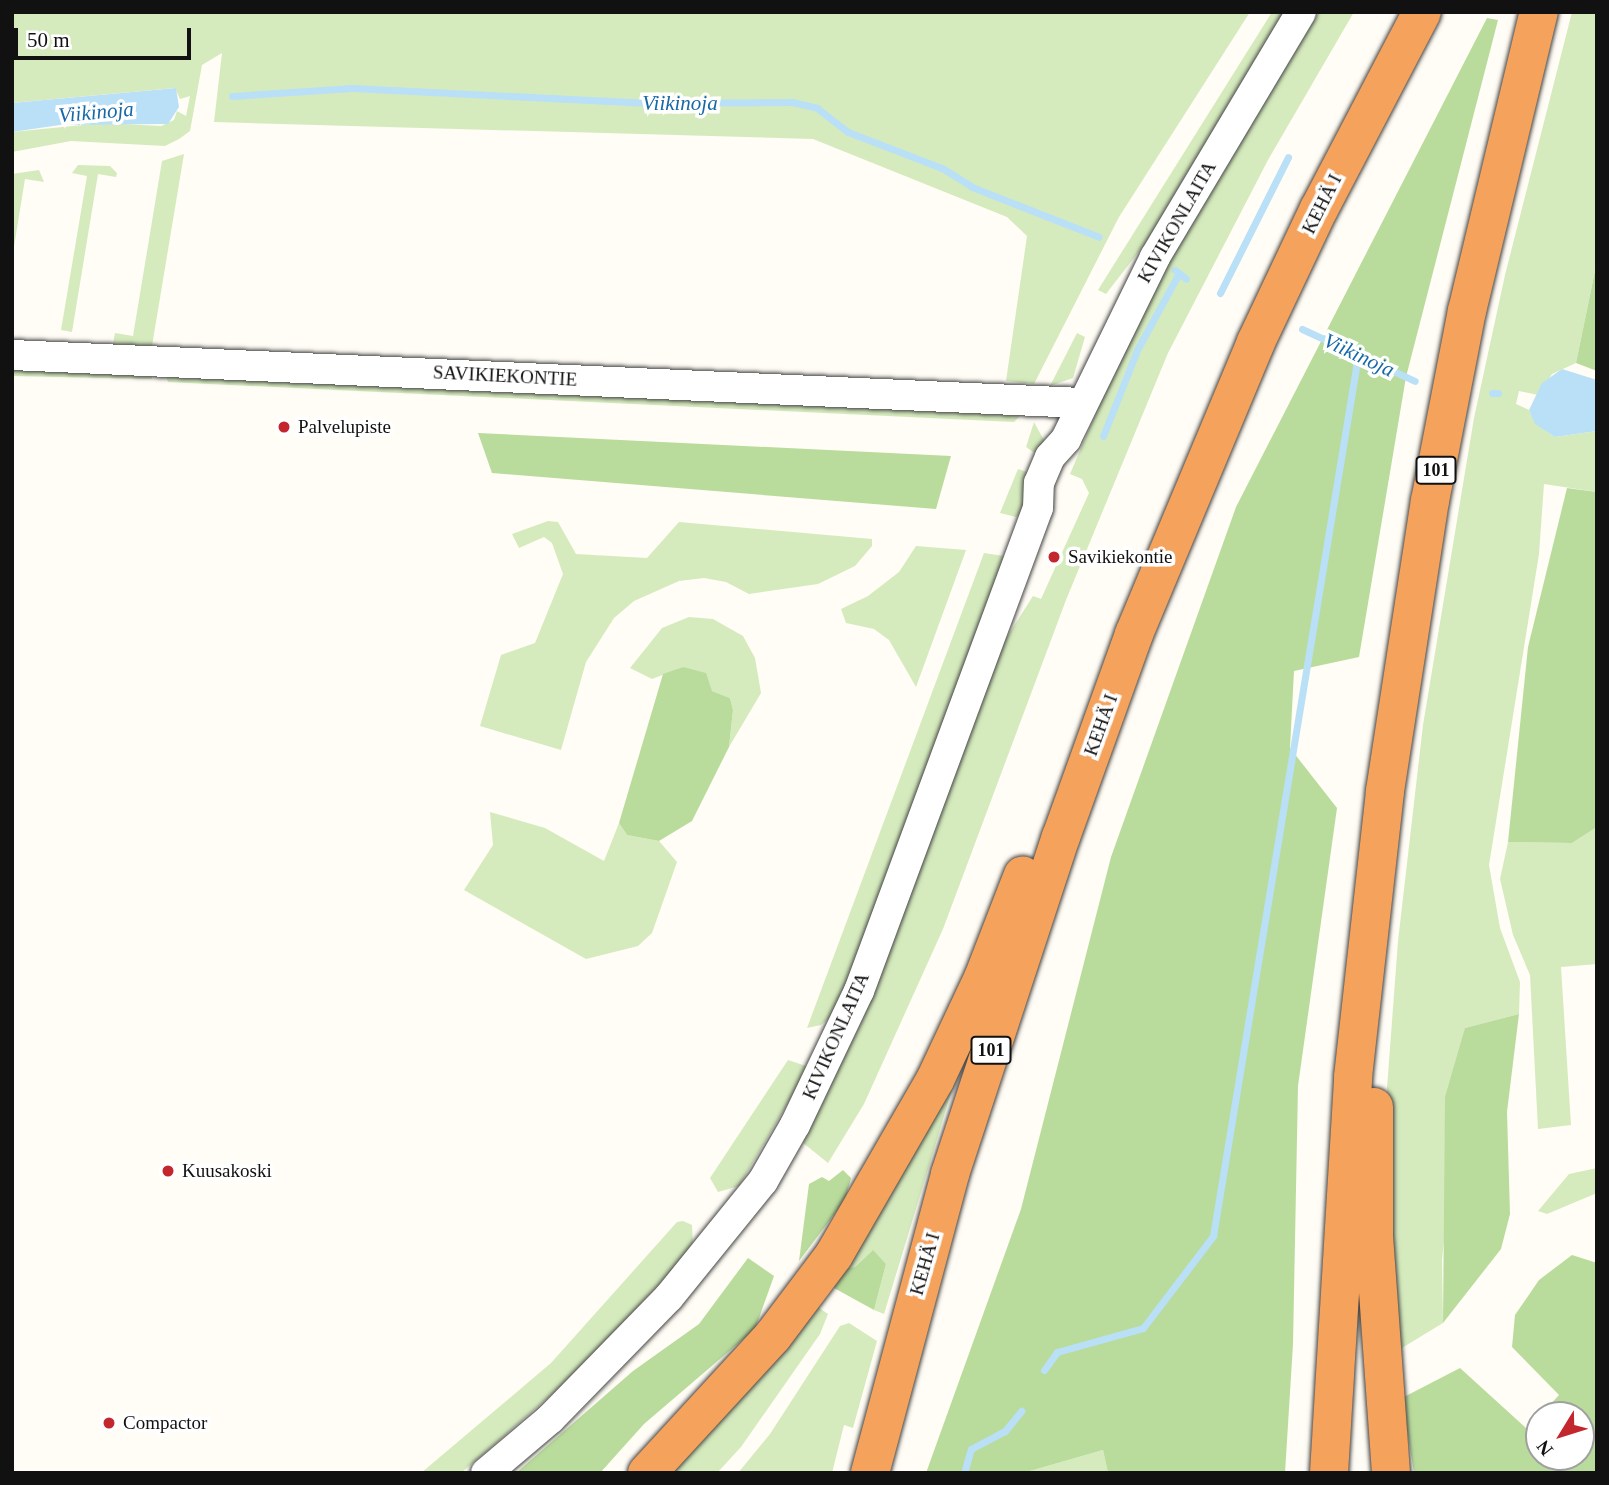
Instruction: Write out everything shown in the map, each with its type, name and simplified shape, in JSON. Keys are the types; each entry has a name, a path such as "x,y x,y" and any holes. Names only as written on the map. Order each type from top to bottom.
{"highway":[{"name":"KEHÄ I","path":"870,1473 950,1174 1061,837 1134,635 1256,342 1318,209 1422,12"},
{"name":"101","path":"1329,1473 1335,1322 1366,934 1430,501 1489,206 1539,12"},
{"path":"647,1473 773,1336 834,1255 912,1126 983,978 1033,848 1134,635"},
{"path":"1366,934 1378,1049 1374,1236 1391,1473"}],"street":[{"name":"KIVIKONLAITA","path":"486,1473 612,1358 716,1243 763,1181 832,1055 859,990 1038,508 1039,483 1050,457 1066,439 1155,257 1301,12"},
{"name":"SAVIKIEKONTIE","path":"12,355 1082,403"}],"green space":[{"path":"12,12 1250,12 1119,217 1034,384 1006,381 1027,236 1007,217 813,139 214,122 222,53 202,65 190,131 165,146 71,141 12,152 12,132 103,123 161,126 174,120 177,111 186,116 190,96 180,99 175,88 12,103"},
{"path":"1272,12 1285,12 1147,241 1106,294 1098,290"},
{"path":"1319,12 1354,12 1268,160 1168,353 1066,600 943,929 864,1104 828,1163 802,1142 861,1023 998,651 1033,596 1041,599 1089,493 1082,479 1070,474 1127,340 1168,261"},
{"path":"1572,12 1597,12 1597,261 1576,363 1552,374 1538,395 1519,391 1516,404 1529,410 1536,424 1555,437 1597,431 1597,492 1544,484 1539,554 1489,865 1500,928 1520,982 1519,1014 1465,1028 1442,1260 1443,1323 1392,1354 1387,1088 1398,941 1423,725 1474,418 1505,275"},
{"path":"1487,18 1498,20 1406,377 1359,657 1294,671 1290,748 1337,808 1298,1086 1293,1344 1285,1473 1108,1473 1103,1450 1023,1473 926,1473 1021,1209 1111,857 1236,507"},
{"path":"184,154 152,346 113,344 115,333 133,336 162,161"},
{"path":"78,165 110,166 117,173 116,177 98,174 72,332 61,330 87,176 72,173"},
{"path":"39,170 44,182 25,179 12,259 12,174"},
{"path":"1597,261 1597,371 1576,363"},
{"path":"1077,333 1085,337 1073,378 1050,386"},
{"path":"12,365 152,371 152,379 12,376"},
{"path":"165,373 1021,415 1014,422 168,382"},
{"path":"1034,422 1045,442 1042,458 1026,447"},
{"path":"478,433 951,456 936,509 492,473"},
{"path":"1018,469 1036,475 1021,514 1016,517 1000,513"},
{"path":"1567,488 1597,492 1597,827 1572,843 1508,842 1528,647"},
{"path":"548,521 558,522 576,554 647,558 679,522 872,539 872,546 855,566 818,584 749,594 726,582 704,578 679,581 634,601 614,618 586,662 561,750 480,726 501,655 535,643 563,574 552,543 544,537 519,548 512,534"},
{"path":"916,546 966,550 916,687 889,640 874,629 846,623 841,609 868,596 899,572"},
{"path":"984,553 1004,556 863,941 832,1016 821,1025 807,1028"},
{"path":"689,617 713,619 743,636 755,658 761,693 729,747 733,710 730,698 712,691 683,667 652,679 630,668 662,628"},
{"path":"683,667 706,673 712,691 730,698 733,710 729,747 692,821 659,841 627,835 619,823 663,674"},
{"path":"490,812 545,828 604,861 619,823 627,835 659,841 677,862 652,933 638,946 586,959 464,890 493,845"},
{"path":"1597,827 1597,964 1561,967 1571,1125 1538,1129 1530,975 1513,935 1500,879 1508,842 1572,843"},
{"path":"1519,1014 1507,1112 1510,1214 1501,1249 1443,1323 1445,1097 1465,1028"},
{"path":"788,1060 809,1067 739,1186 718,1192 710,1178"},
{"path":"953,1086 884,1314 874,1310 886,1264 872,1251 855,1267 846,1268 834,1288 827,1283"},
{"path":"1597,1168 1597,1193 1547,1214 1538,1211 1569,1174"},
{"path":"843,1170 851,1178 845,1200 799,1261 809,1184 822,1177 829,1181"},
{"path":"683,1221 692,1225 693,1247 579,1371 461,1473 421,1473 551,1363 677,1222"},
{"path":"873,1250 886,1264 874,1310 834,1288 846,1268 855,1267"},
{"path":"1572,1255 1597,1263 1597,1473 1414,1473 1402,1398 1460,1368 1525,1427 1525,1471 1595,1471 1595,1401 1554,1401 1559,1395 1512,1347 1515,1315 1539,1280"},
{"path":"748,1258 774,1276 755,1329 644,1424 600,1473 516,1473 633,1371 699,1324"},
{"path":"812,1303 828,1314 820,1334 741,1447 717,1473 663,1473"},
{"path":"849,1323 877,1341 853,1428 844,1425 832,1473 738,1473 770,1434 840,1326"},
{"path":"1103,1450 1108,1473 1023,1473"}],"water":[{"path":"176,88 179,107 168,124 60,125 12,132 12,103"},
{"path":"1562,369 1597,380 1597,431 1555,437 1535,424 1529,410 1542,383"}],"waterway":[{"name":"Viikinoja","path":"232,96 352,88 645,103 792,102 817,108 848,132 942,168 972,187 1099,237"},
{"path":"1220,293 1288,157"},
{"name":"Viikinoja","path":"1175,270 1186,279"},
{"path":"1103,436 1137,350 1179,273"},
{"name":"Viikinoja","path":"1302,329 1415,381"},
{"path":"1044,1370 1057,1352 1143,1328 1213,1236 1358,355"},
{"name":"Viikinoja","path":"1492,393 1498,393"},
{"path":"964,1473 971,1449 1005,1431 1021,1411"}],"place":[{"name":"Palvelupiste","path":"284,427"},
{"name":"Savikiekontie","path":"1054,557"},
{"name":"Kuusakoski","path":"168,1171"},
{"name":"Compactor","path":"109,1423"}]}
